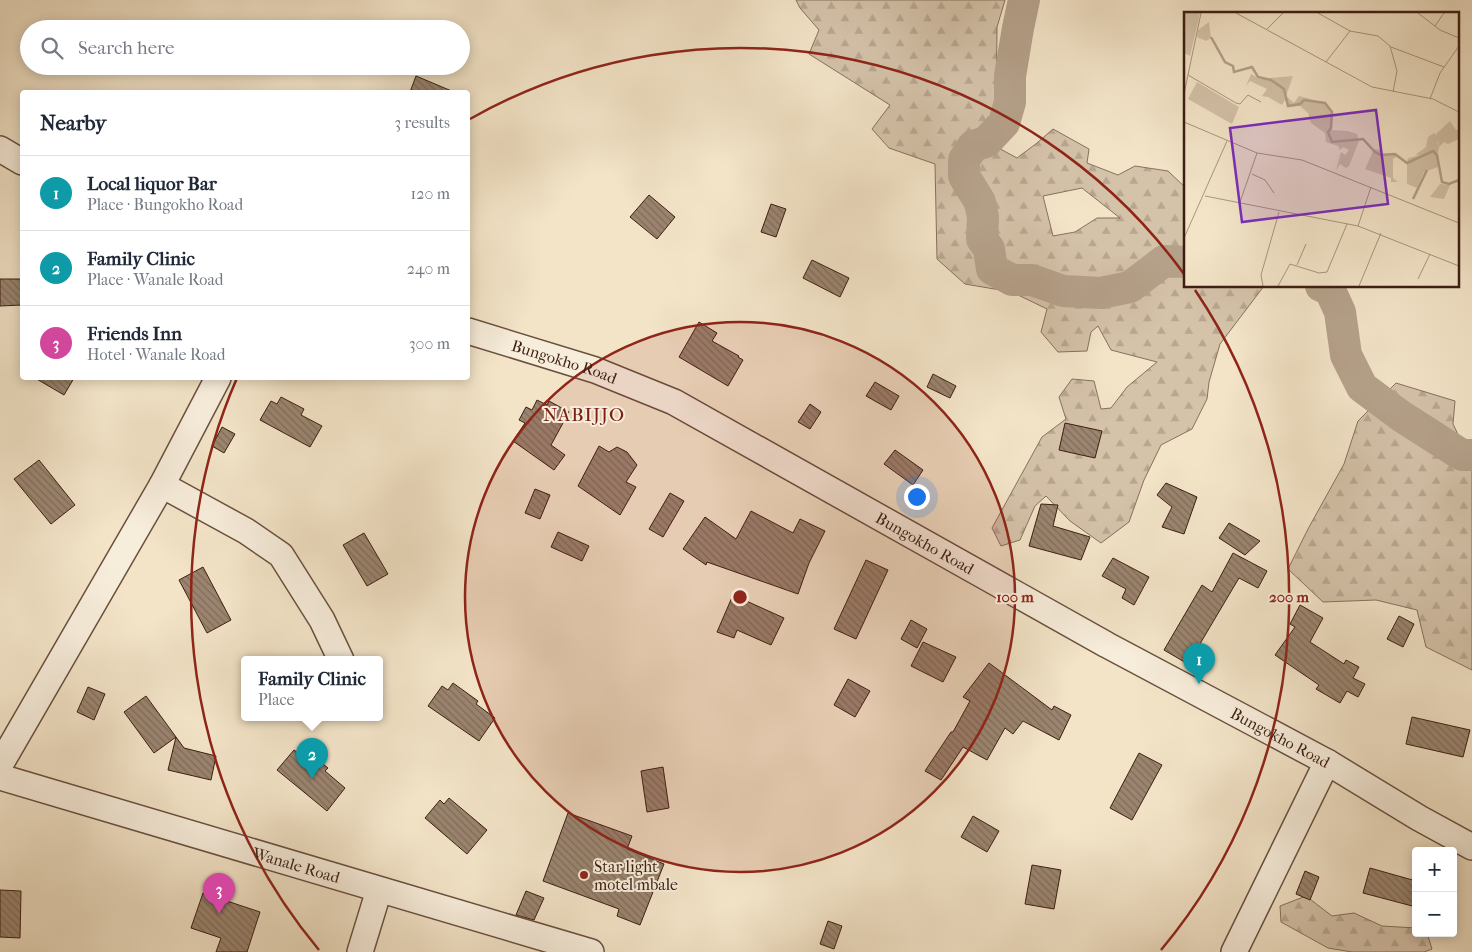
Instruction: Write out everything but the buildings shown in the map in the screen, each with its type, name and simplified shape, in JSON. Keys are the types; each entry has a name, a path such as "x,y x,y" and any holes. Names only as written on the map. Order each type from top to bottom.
{"street":[{"path":"0,149 20,161"},
{"name":"Bungokho Road","path":"470,332 595,370 674,402 1107,645 1327,762 1419,818 1472,847"},
{"path":"0,765 162,485 217,380"},
{"path":"162,485 246,531 281,555 322,620 339,656"},
{"path":"1234,952 1327,762"},
{"name":"Wanale Road","path":"0,777 591,952"},
{"path":"360,952 379,890"}],"green space":[{"path":"796,0 1005,0 997,27 996,122 993,145 1017,158 1053,129 1089,149 1087,163 1118,175 1135,166 1168,171 1184,186 1184,288 1262,288 1220,344 1209,382 1207,399 1192,429 1161,445 1144,480 1129,522 1101,543 1070,521 1046,496 1035,506 1020,540 1001,546 992,528 1042,437 1066,419 1059,397 1072,379 1094,381 1101,409 1111,408 1127,387 1157,362 1111,350 1098,326 1091,332 1087,351 1058,352 1041,332 1047,309 1012,292 965,284 937,259 935,164 889,148 872,129 890,105 809,54 819,30 800,8","holes":["1082,188 1120,218 1097,218 1075,232 1053,236 1043,196"]},
{"path":"1396,383 1455,401 1453,424 1463,445 1472,447 1472,670 1426,647 1417,610 1376,600 1323,602 1288,569 1344,464 1358,421"},
{"path":"1306,896 1332,916 1354,913 1382,926 1412,928 1412,937 1428,937 1432,949 1424,952 1352,952 1328,948 1281,922 1280,906"}],"waterway":[{"path":"1024,0 1010,76 1010,102 1004,123 986,142 973,146 964,160 964,176 980,202 983,217 982,239 989,249 992,269 1012,280 1032,280 1063,291 1101,293 1130,287 1164,261 1184,262"},
{"path":"1326,288 1330,290 1340,312 1346,355 1362,387 1401,416 1462,455 1472,455"}],"place":[{"name":"Local liquor Bar","path":"1199,684"},
{"name":"Family Clinic","path":"312,779"},
{"name":"Star light motel mbale","path":"584,875"},
{"name":"Friends Inn","path":"219,914"}],"district":[{"name":"NABIJJO","path":"584,415"}]}
